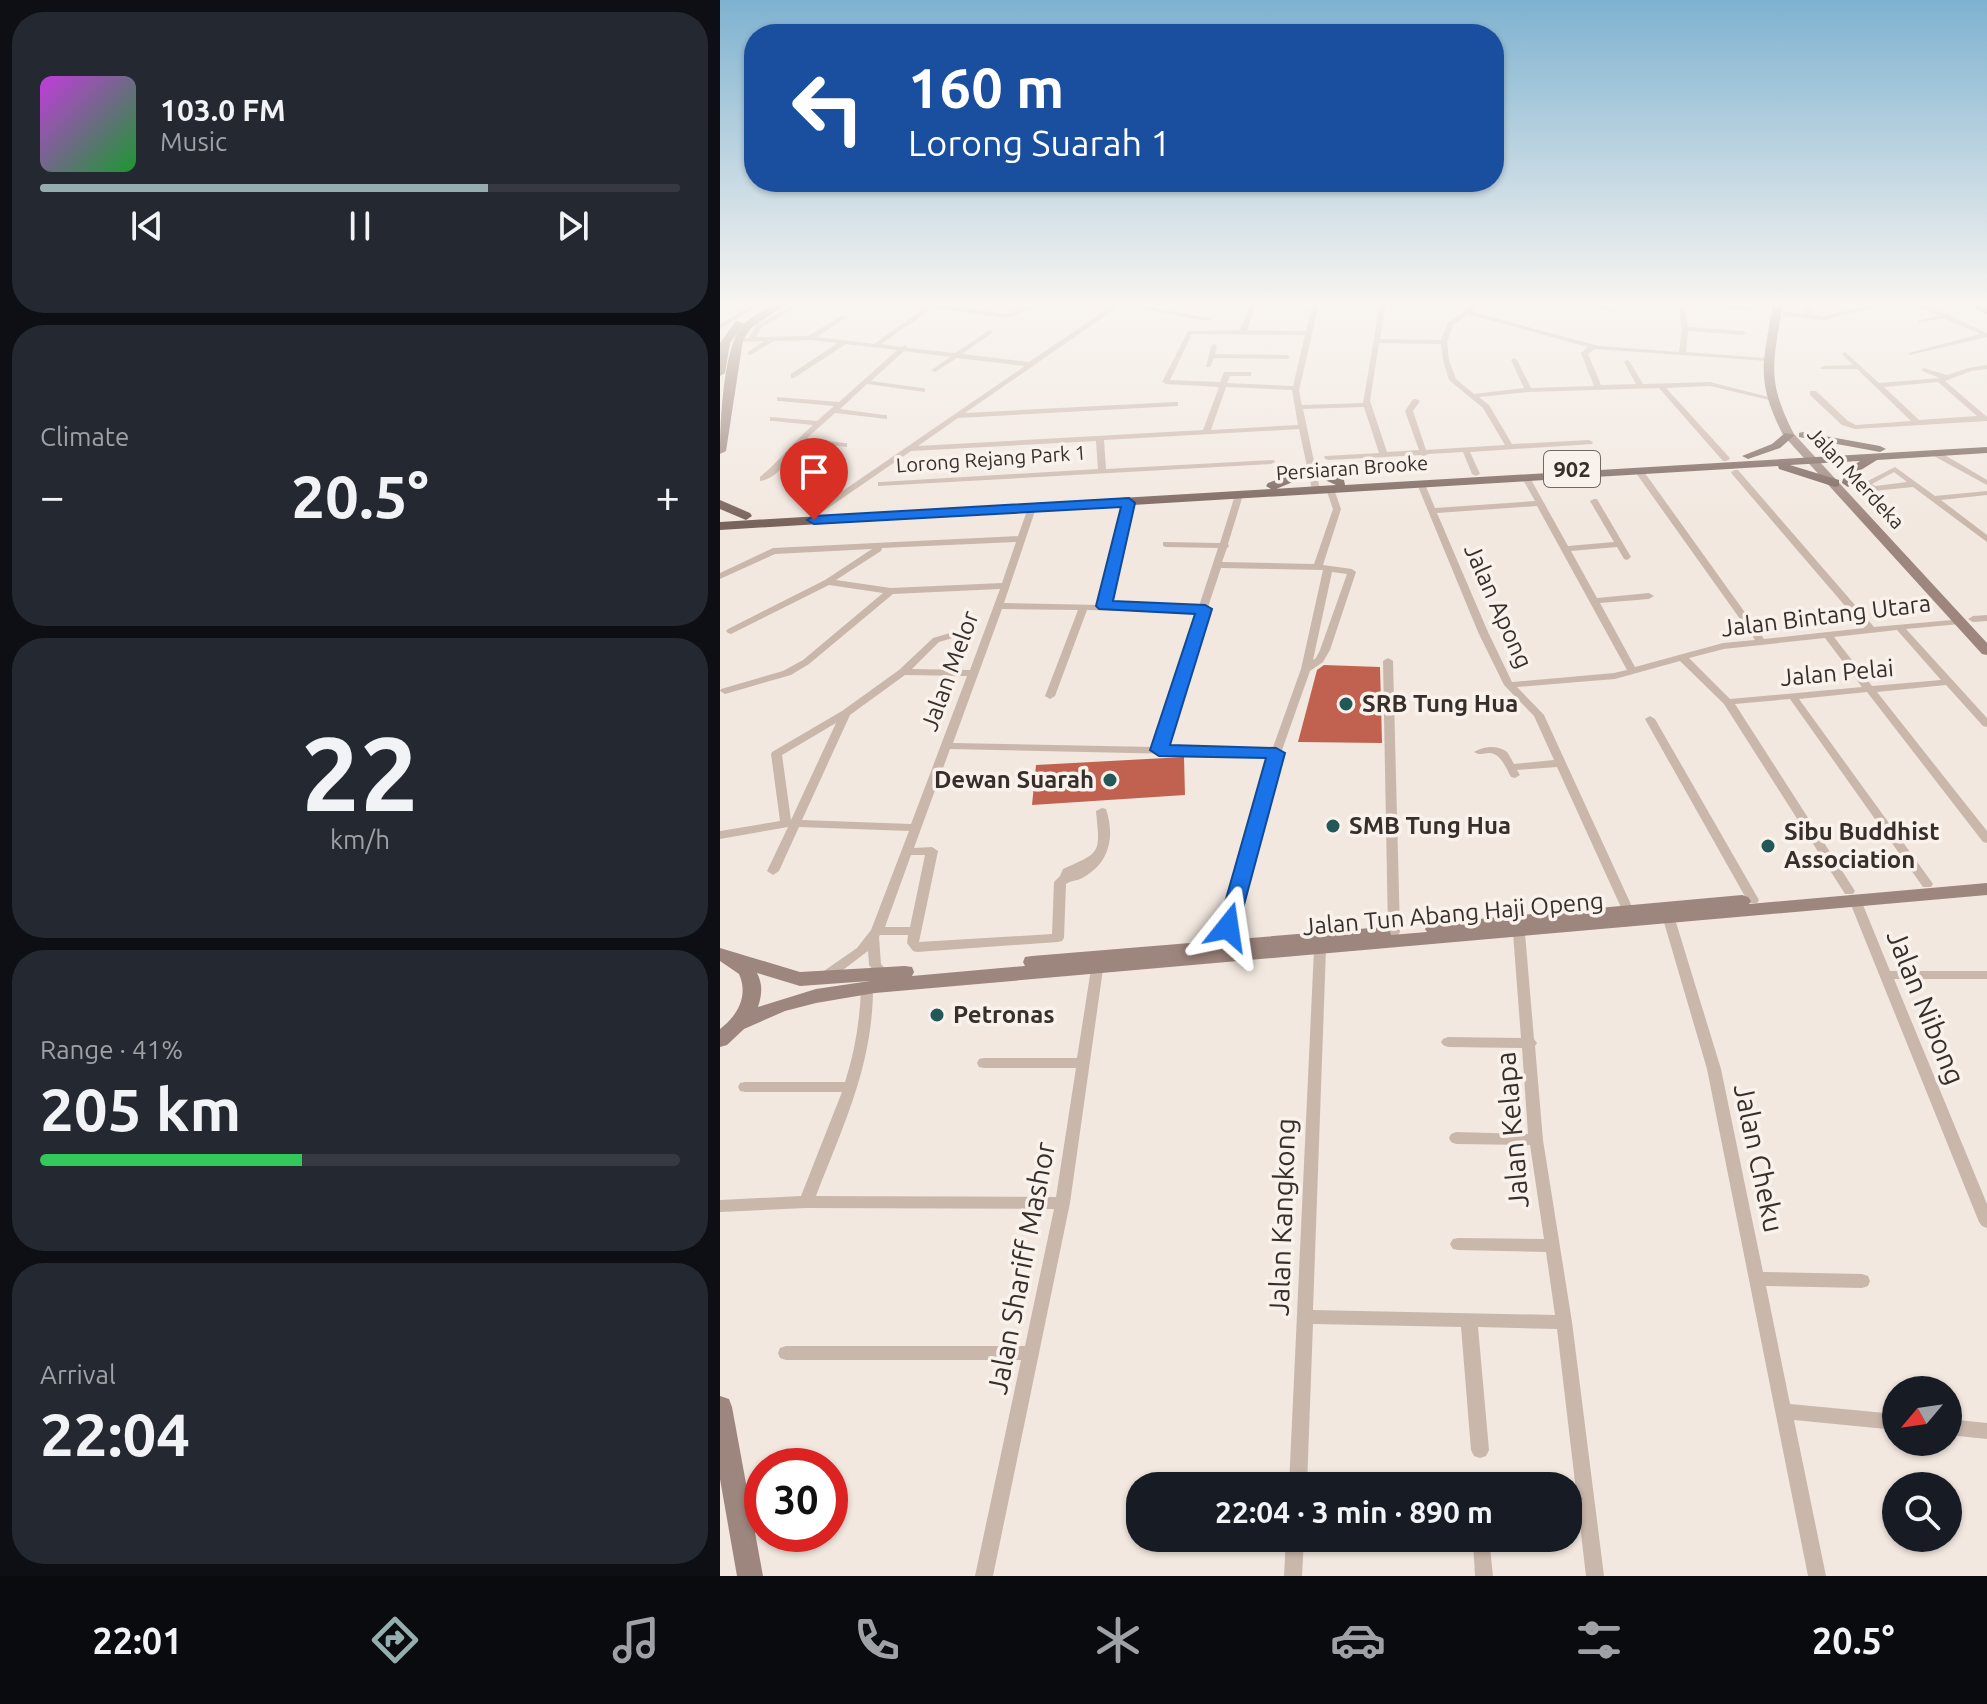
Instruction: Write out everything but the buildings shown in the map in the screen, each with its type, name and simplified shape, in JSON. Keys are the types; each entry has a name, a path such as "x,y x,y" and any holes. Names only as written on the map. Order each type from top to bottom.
{"main road":[{"path":"720,451 732,377"},
{"name":"Jalan Merdeka","path":"1767,377 1769,398 1789,435 1842,483 1966,620 1987,651"},
{"name":"Jalan Merdeka","path":"1778,377 1780,400 1815,456"},
{"path":"1751,460 1789,435"},
{"path":"1803,435 1882,453"},
{"name":"Persiaran Brooke","path":"1882,453 1987,443"},
{"name":"Persiaran Brooke","path":"749,520 1270,486 1421,484 1639,471 1815,456 1987,450"},
{"path":"1751,460 1842,483 1851,471 1882,453"},
{"name":"Persiaran Brooke","path":"720,518 749,520 1129,503 1476,474 1751,460"},
{"path":"1270,486 1312,470 1325,486"},
{"path":"720,504 749,520"},
{"path":"720,529 749,520"},
{"name":"Jalan Merdeka","path":"1966,620 1987,635"},
{"name":"Jalan Tun Abang Haji Openg","path":"738,1024 766,1010 818,993 1669,919 1927,884 1987,879"},
{"name":"Jalan Tun Abang Haji Openg","path":"727,954 800,979 820,980 1753,900 1987,889"},
{"path":"720,1040 738,1024 750,1006 754,988 750,973 727,954"},
{"path":"720,1407 724,1449 750,1576"}],"street":[{"path":"763,479 818,423 872,377"},
{"path":"815,514 913,449 1010,377"},
{"path":"1169,377 1166,383 1224,382 1295,388"},
{"path":"1223,946 1276,753 1306,669 1323,567 1337,509 1312,470 1301,427 1295,388 1297,377"},
{"path":"1372,377 1367,405 1384,455"},
{"path":"1451,377 1486,407 1509,445"},
{"path":"1522,377 1528,390"},
{"path":"1594,377 1598,387"},
{"path":"1635,377 1641,387"},
{"path":"1868,377 1917,422"},
{"path":"1938,377 1985,419"},
{"path":"1877,385 1952,377"},
{"path":"866,382 922,390"},
{"path":"1206,432 1224,382"},
{"path":"1471,396 1528,390 1717,384 1769,398"},
{"path":"1662,387 1726,459"},
{"path":"1813,393 1852,427 1985,419"},
{"path":"780,399 884,417"},
{"path":"1416,401 1409,411 1424,454"},
{"path":"957,416 1175,404"},
{"path":"1298,407 1367,405"},
{"path":"773,419 818,423"},
{"path":"913,449 1301,427"},
{"name":"Lorong Rejang Park 1","path":"1100,438 1102,470"},
{"path":"801,439 844,445"},
{"path":"1328,458 1589,442"},
{"path":"1466,451 1476,474"},
{"path":"1935,453 1987,483"},
{"name":"Lorong Rejang Park 1","path":"881,484 1271,462"},
{"path":"1914,484 1873,489 1866,484 1895,469 1987,539"},
{"path":"1639,471 1761,642"},
{"name":"Jalan Pelai","path":"1735,472 1871,630"},
{"path":"1526,478 1633,672"},
{"name":"Jalan Apong","path":"1421,484 1509,685 1539,715 1628,911"},
{"path":"1935,498 1987,493"},
{"path":"1159,750 1239,495"},
{"path":"1594,501 1627,557"},
{"path":"1104,606 1129,503"},
{"path":"1433,511 1540,503"},
{"name":"Jalan Melor","path":"820,980 845,965 875,934 1006,586 1019,539 1032,508"},
{"path":"720,576 773,551 1019,539"},
{"path":"1166,544 1225,546"},
{"path":"1565,549 1620,544"},
{"path":"731,631 828,582 879,548"},
{"path":"1219,565 1323,567 1348,570 1353,575 1325,650 1320,660 1306,669"},
{"path":"828,582 891,591 1006,586"},
{"path":"725,691 787,673 806,662 891,591"},
{"path":"1594,601 1649,596"},
{"path":"998,606 1205,609"},
{"path":"1050,696 1084,606"},
{"name":"Jalan Bintang Utara","path":"1509,685 1633,672 1723,646 1987,618"},
{"name":"Jalan Pelai","path":"1899,627 1987,724"},
{"path":"789,823 776,754 846,713 903,672 936,640 967,631"},
{"path":"1827,635 1987,839"},
{"name":"Jalan Nibong","path":"1684,659 1728,702 1852,896 1888,975 1987,1222"},
{"path":"1388,661 1394,932"},
{"path":"903,672 971,673"},
{"name":"Jalan Pelai","path":"1728,702 1949,682"},
{"path":"1793,697 1927,884"},
{"path":"773,871 789,823 846,713"},
{"path":"1650,719 1753,900"},
{"path":"945,746 1276,753"},
{"path":"1479,752 1498,751 1513,771 1561,763"},
{"path":"906,852 932,851 914,946 925,948 1058,938 1064,879 1076,877 1097,859 1105,843 1102,811"},
{"path":"720,835 789,823 915,828"},
{"name":"Jalan Cheku","path":"1669,919 1714,1069 1817,1576"},
{"path":"884,974 875,965 875,934 916,931"},
{"name":"Jalan Kelapa","path":"1519,933 1536,1140 1564,1322 1595,1576"},
{"name":"Jalan Kangkong","path":"1299,1472 1320,949"},
{"name":"Jalan Shariff Mashor","path":"984,1576 1063,1203 1097,969"},
{"path":"1888,975 1987,975"},
{"path":"806,1202 849,1087 868,1022 867,988"},
{"path":"1448,1042 1530,1043"},
{"path":"984,1063 1084,1063"},
{"path":"745,1087 849,1087"},
{"path":"1456,1138 1536,1140"},
{"path":"720,1206 806,1202 1063,1203"},
{"path":"1458,1244 1550,1246"},
{"path":"1758,1279 1862,1281"},
{"path":"1307,1317 1564,1322"},
{"path":"1469,1322 1480,1450"},
{"path":"786,1353 1031,1353"},
{"path":"1784,1411 1882,1421"},
{"path":"1962,1428 1987,1431"},
{"path":"1293,1576 1294,1552"},
{"path":"1483,1552 1484,1576"}],"place":[{"name":"SRB Tung Hua","path":"1346,704"},
{"name":"Dewan Suarah","path":"1110,780"},
{"name":"SMB Tung Hua","path":"1333,826"},
{"name":"Sibu Buddhist Association","path":"1768,846"},
{"name":"Petronas","path":"937,1015"}],"route":[{"path":"814,520 1129,503 1104,606 1205,609 1159,750 1276,753 1228,927"}]}
